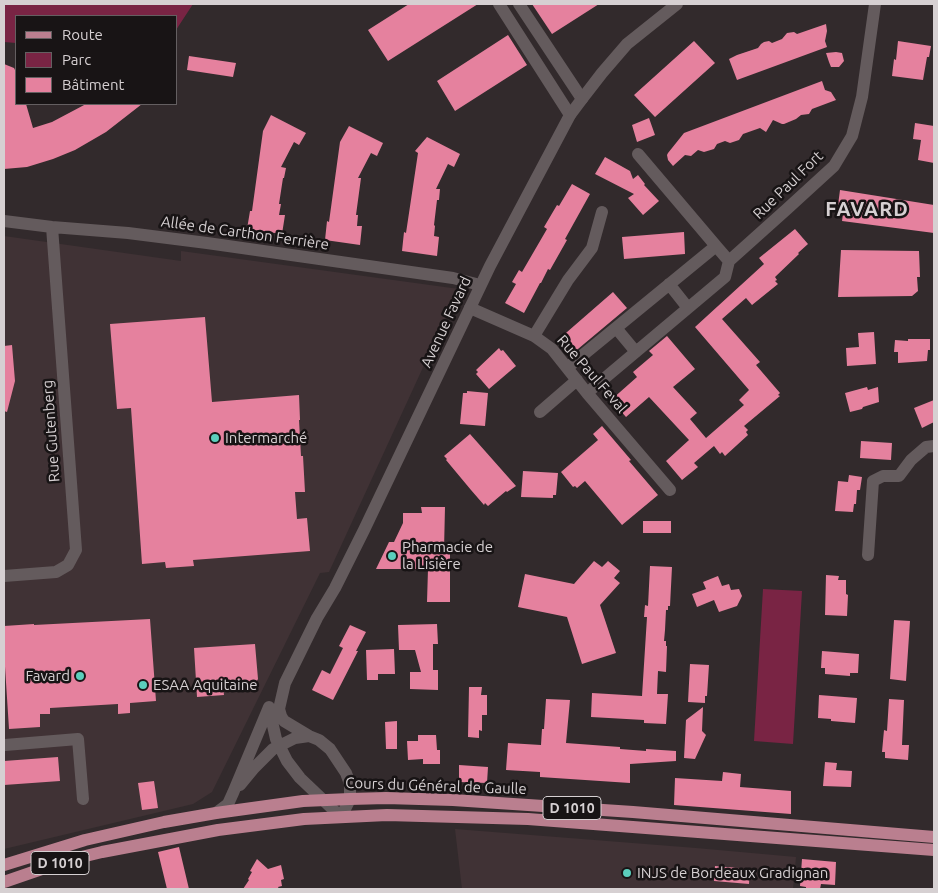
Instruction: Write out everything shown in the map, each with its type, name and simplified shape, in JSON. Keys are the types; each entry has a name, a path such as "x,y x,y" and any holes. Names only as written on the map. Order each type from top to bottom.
{"main road":[{"name":"Cours du Général de Gaulle","path":"4,865 85,840 164,822 216,813 322,800 350,799 453,800 934,837"},
{"path":"586,824 588,809"},
{"name":"Cours du Général de Gaulle","path":"4,882 65,861 130,846 218,830 304,819 387,815 528,819 934,850"}],"street":[{"path":"499,4 570,116"},
{"path":"519,4 582,99"},
{"name":"Avenue Favard","path":"350,799 350,784 346,772 330,749 319,740 284,721 281,716 279,709 285,683 364,530 480,285 570,116 627,44 677,4"},
{"name":"Rue Paul Fort","path":"587,393 725,277 729,261 834,166 852,136 862,97 875,4"},
{"path":"638,154 729,261"},
{"path":"534,336 568,280 592,248 602,212"},
{"name":"Allée de Carthon Ferrière","path":"4,221 207,243 453,278 480,285"},
{"name":"Rue Gutenberg","path":"4,576 56,572 68,565 76,550 52,227"},
{"path":"567,368 716,246"},
{"path":"669,284 688,308"},
{"name":"Rue Paul Feval","path":"470,308 534,336 552,349 670,490"},
{"path":"616,328 636,352"},
{"path":"540,412 577,380"},
{"path":"868,555 873,481 883,476 898,476 911,460 926,447 934,446"},
{"name":"Avenue Favard","path":"216,813 228,804 277,689 285,683"},
{"path":"269,708 279,746 295,773 341,817 350,799"},
{"name":"Avenue Favard","path":"233,793 254,768 274,749 295,738 309,736"},
{"path":"5,746 78,739 82,799"}],"shaded area":[{"path":"4,236 181,261 181,251 459,289 329,572 320,573 212,792 193,804 4,849"},
{"name":"INJS de Bordeaux Gradignan","path":"455,829 796,857 793,889 462,889"}],"green space":[{"path":"4,4 193,4 178,27 178,15 15,15 15,43 4,42"},
{"path":"763,589 802,591 793,744 754,741"}],"building":[{"path":"409,4 478,4 388,61 368,30"},
{"path":"532,4 599,4 552,34"},
{"path":"826,24 825,41 827,47 737,80 729,59 758,48 764,42 769,41 772,43 782,39 787,33 794,32 797,34"},
{"path":"508,35 527,65 455,111 437,81"},
{"path":"694,41 715,63 655,117 634,95"},
{"path":"898,41 931,46 923,80 892,76"},
{"path":"826,53 842,53 844,61 839,67 831,67"},
{"path":"189,56 236,63 233,77 187,70"},
{"path":"4,64 15,70 15,105 26,105 33,128 52,122 84,105 141,105 106,132 75,150 27,167 4,169"},
{"path":"822,81 825,90 831,92 836,100 812,109 809,114 801,115 784,124 773,120 766,132 760,128 743,134 739,140 730,143 725,141 717,144 714,149 704,152 698,150 691,156 685,155 673,166 668,160 668,153 684,133"},
{"path":"271,115 306,133 299,145 294,142 281,167 286,168 279,204 281,204 279,215 285,215 282,234 247,229 250,211 252,211 263,131"},
{"path":"649,118 655,135 637,142 632,125"},
{"path":"915,123 934,126 934,163 918,160 921,140 913,139"},
{"path":"349,126 383,143 377,156 371,153 358,178 361,178 356,215 358,215 357,226 362,226 360,245 325,240 340,142"},
{"path":"427,137 460,154 454,167 448,164 436,189 440,189 434,225 434,236 439,237 437,256 402,251 418,153 415,151"},
{"path":"605,157 630,171 633,179 638,175 644,185 659,201 643,215 628,198 634,194 595,174"},
{"path":"572,184 590,194 565,239 567,240 550,270 548,269 524,313 505,303 516,284 512,282 519,270 522,272 547,229 544,227"},
{"path":"840,190 934,205 934,233 842,221 843,214 837,213"},
{"path":"795,229 808,244 775,277 777,280 775,281 778,284 752,305 746,298 722,319 760,362 756,365 780,393 778,395 780,396 744,426 748,430 746,432 748,435 725,456 722,452 720,454 714,446 694,463 698,467 682,480 666,461 689,440 649,397 626,417 611,400 637,377 633,372 653,355 649,351 667,336 695,369 673,387 697,413 690,419 706,438 744,405 739,400 749,390 695,327 764,264 759,258"},
{"path":"684,232 685,254 624,259 622,237"},
{"path":"841,250 919,251 920,277 917,277 918,291 912,296 838,297"},
{"path":"613,292 627,308 572,354 559,339"},
{"name":"Intermarché","path":"205,317 212,402 299,395 301,456 303,456 305,492 295,492 297,519 307,518 310,551 193,560 194,566 166,568 165,562 142,564 131,408 117,409 110,324"},
{"path":"874,332 876,364 847,366 846,348 859,347 858,333"},
{"path":"908,339 930,339 927,361 898,363 898,352 894,352 895,340 908,341"},
{"path":"12,345 15,381 7,412 4,411 4,346"},
{"path":"499,348 501,351 503,350 516,366 489,389 476,374 478,372 476,370"},
{"path":"867,387 868,390 878,387 879,402 850,412 845,393"},
{"path":"467,391 488,393 485,426 460,424 463,393 467,393"},
{"path":"934,400 934,422 922,428 914,408"},
{"path":"602,426 658,495 622,525 585,481 577,488 573,487 561,472 598,440 593,434"},
{"path":"470,434 516,486 506,491 488,506 485,503 484,505 444,456"},
{"path":"861,441 892,443 891,460 860,458"},
{"path":"523,471 558,473 556,495 553,495 553,498 521,497"},
{"path":"849,475 862,477 860,490 857,490 856,504 854,504 853,512 835,511 838,481 848,482"},
{"path":"421,507 445,507 444,550 450,550 450,602 427,602 428,569 376,569 389,542 394,542 403,523 403,513 422,513"},
{"path":"643,521 671,521 671,533 643,533"},
{"path":"594,561 602,567 608,561 620,571 614,578 620,583 600,605 616,653 582,664 567,617 518,607 525,574 574,584"},
{"path":"650,566 672,567 670,606 666,610 664,641 666,641 667,646 666,672 658,671 657,694 668,694 666,724 644,723 644,720 591,717 592,693 642,696 647,617 644,617 645,605 648,606"},
{"path":"826,575 839,576 838,580 846,580 846,594 848,595 847,616 825,615"},
{"path":"718,576 722,586 729,584 731,590 739,589 742,596 737,606 719,612 714,600 697,607 692,594 706,589 703,582"},
{"name":"Favard","path":"150,619 156,701 130,703 130,713 118,714 118,704 50,708 50,714 40,714 40,727 9,729 4,626"},
{"path":"894,620 910,621 906,681 890,679"},
{"path":"437,624 438,644 433,644 433,670 438,670 438,690 410,689 410,672 421,672 415,650 399,650 398,625"},
{"path":"350,625 366,632 333,700 312,690 322,670 330,674 343,648 339,646"},
{"path":"255,644 258,679 255,684 223,687 224,695 197,697 194,648"},
{"path":"394,649 395,674 378,674 378,680 367,680 366,650"},
{"path":"822,651 859,654 858,673 850,673 850,676 825,674 825,668 821,668"},
{"path":"690,664 709,665 705,703 688,702"},
{"path":"469,687 482,687 481,695 487,695 487,715 482,715 482,731 479,730 479,738 468,737"},
{"path":"819,695 857,698 855,723 818,718"},
{"path":"546,699 570,700 566,743 646,751 646,749 676,751 676,761 630,764 630,783 540,777 540,772 506,770 508,743 541,745"},
{"path":"889,699 904,700 902,745 909,745 908,760 885,758 885,752 882,752 884,730 887,731"},
{"path":"703,707 702,731 706,735 695,759 684,758 686,720"},
{"path":"397,721 397,749 386,749 385,722"},
{"path":"418,735 436,735 437,750 440,750 440,764 423,764 423,759 408,760 407,741 418,741"},
{"path":"58,757 60,781 4,785 4,761"},
{"path":"825,762 837,763 836,770 852,771 851,787 823,786"},
{"path":"459,765 488,767 487,783 459,782"},
{"path":"723,772 741,774 740,787 791,791 791,814 674,805 675,778 722,781"},
{"path":"154,781 158,808 142,810 138,783"},
{"path":"179,847 189,889 167,889 158,852"},
{"path":"257,859 268,869 281,865 284,879 281,880 282,886 278,887 279,889 243,889 249,880 252,872 250,871"},
{"path":"802,859 836,862 835,885 821,884 820,889 806,889 806,887 800,886"},
{"path":"715,866 750,869 749,884 714,881"}],"place":[{"name":"Intermarché","path":"215,438"},
{"name":"Pharmacie de la Lisière","path":"392,556"},
{"name":"Favard","path":"80,676"},
{"name":"ESAA Aquitaine","path":"143,685"},
{"name":"INJS de Bordeaux Gradignan","path":"627,873"}],"district":[{"name":"FAVARD","path":"867,209"}]}
